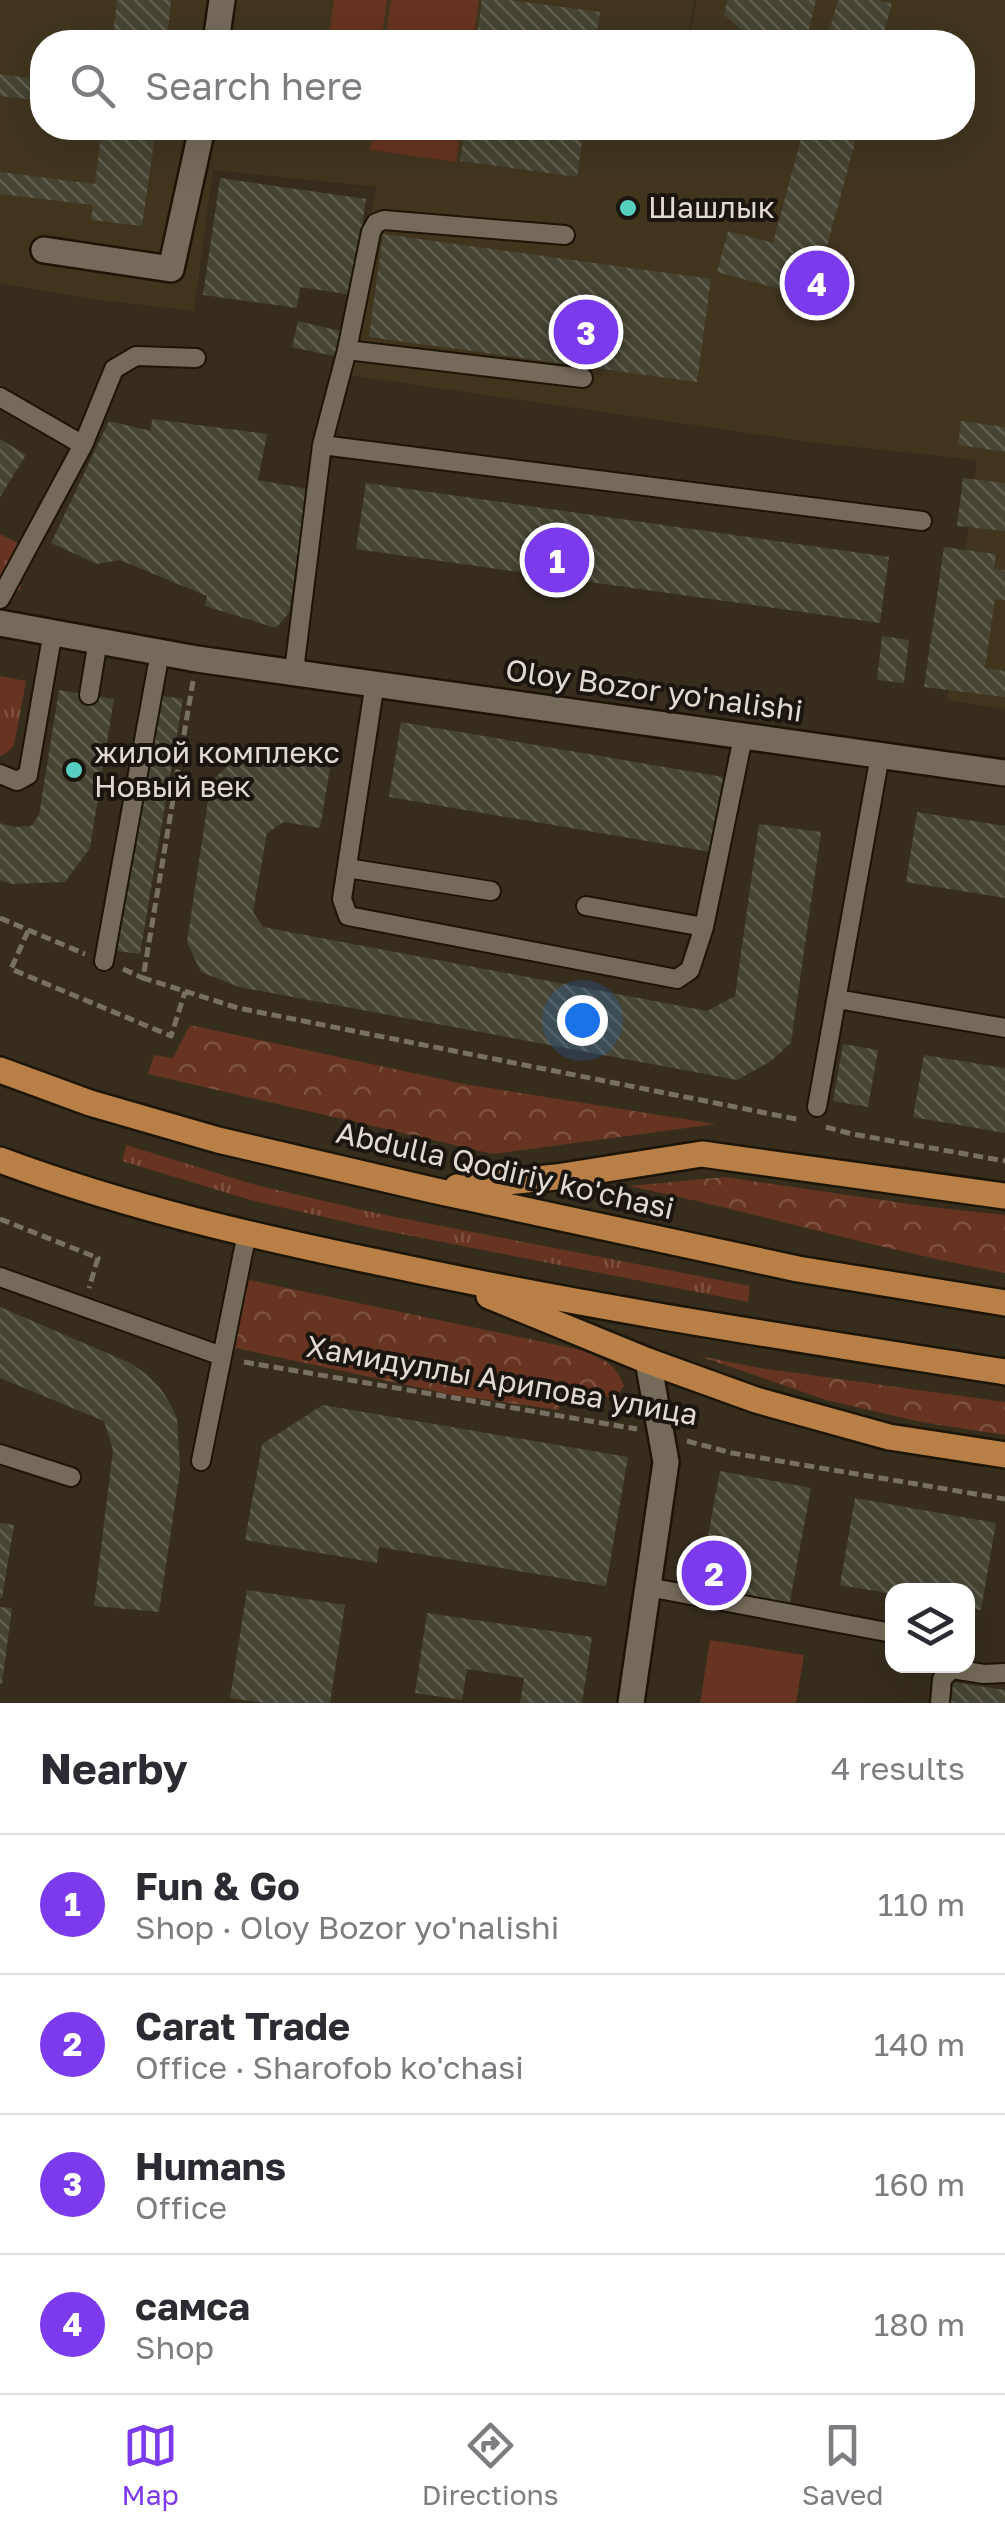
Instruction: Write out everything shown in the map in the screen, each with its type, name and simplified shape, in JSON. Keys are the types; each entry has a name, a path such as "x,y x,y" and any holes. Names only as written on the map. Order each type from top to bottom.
{"main road":[{"name":"Abdulla Qodiriy ko'chasi","path":"0,1072 218,1140 432,1190 798,1269 1005,1304"},
{"path":"432,1190 556,1177 702,1154 1005,1196"},
{"path":"0,1160 131,1204 438,1275 581,1303 1005,1372"},
{"path":"438,1275 648,1361 756,1400 889,1437 1005,1456"}],"street":[{"path":"218,30 222,0"},
{"path":"44,250 170,269 199,140"},
{"name":"Oloy Bozor yo'nalishi","path":"0,623 196,659 1005,773"},
{"path":"631,1703 666,1462 648,1361"}],"lane":[{"path":"294,671 322,445 347,350 371,232 384,220 565,235"},
{"path":"347,350 583,378"},
{"path":"0,599 83,444 114,369 136,356 196,358"},
{"path":"0,397 83,444"},
{"path":"322,445 922,522"},
{"path":"0,774 16,781 28,775 53,631"},
{"path":"89,695 98,640"},
{"path":"104,961 160,652"},
{"path":"375,682 342,899 348,916 677,979 690,970 704,927 743,738"},
{"path":"818,1116 880,755"},
{"path":"348,868 490,892"},
{"path":"586,906 704,927"},
{"path":"837,999 1005,1028"},
{"path":"201,1461 247,1233"},
{"path":"0,1276 222,1356"},
{"path":"0,1454 72,1477"},
{"path":"648,1587 885,1632"},
{"path":"940,1703 942,1679 952,1670 1005,1673"}],"path":[{"path":"144,978 196,659"},
{"path":"0,918 144,978 238,1008 802,1120"},
{"path":"28,930 11,969 170,1036 185,992"},
{"path":"818,1116 852,1134 1005,1161"},
{"path":"0,1219 98,1258"},
{"name":"Хамидуллы Арипова улица","path":"222,1356 663,1434 732,1454 1005,1499"}],"shaded area":[{"path":"0,0 695,0 689,30 30,30 30,140 975,140 975,30 691,30 697,0 1005,0 1005,709 947,700 977,460 810,442 348,375 376,187 213,170 194,311 0,283"}],"green space":[{"path":"334,0 387,0 383,30 330,30"},
{"path":"391,0 479,0 475,30 387,30"},
{"path":"371,140 459,140 456,162 370,150"},
{"path":"0,534 26,547 20,591 0,588"},
{"path":"0,676 26,681 14,745 0,756"},
{"path":"190,1025 464,1084 716,1124 493,1154 148,1074 154,1055 173,1058"},
{"path":"126,1145 256,1185 380,1214 750,1286 748,1302 254,1201 122,1161"},
{"path":"725,1177 1005,1215 1005,1273 629,1186"},
{"path":"245,1279 581,1350 613,1367 624,1386 616,1398 561,1391 559,1410 453,1395 231,1347"},
{"path":"699,1356 1005,1402 1005,1435 921,1422 826,1400"},
{"path":"710,1640 804,1655 796,1703 700,1703"}],"building":[{"path":"117,0 171,0 168,30 113,30"},
{"path":"482,0 600,12 597,30 478,30"},
{"path":"727,0 816,0 809,30 742,30 724,15"},
{"path":"838,0 892,4 884,30 829,30"},
{"path":"0,74 30,78 30,100 0,96"},
{"path":"100,140 154,140 142,226 91,220 93,205 0,194 0,172 95,184"},
{"path":"463,140 582,140 577,177 460,161"},
{"path":"801,140 856,140 813,298 717,272 728,231 773,243"},
{"path":"220,178 366,199 352,295 300,287 297,308 203,295"},
{"path":"383,234 711,279 697,382 369,337"},
{"path":"298,321 344,332 338,357 292,347"},
{"path":"152,419 267,434 258,480 308,489 289,613 276,628 205,606 207,596 120,560 97,564 51,543 109,421 151,431"},
{"path":"961,421 1005,427 1005,452 958,445"},
{"path":"0,439 26,455 0,497"},
{"path":"963,478 1005,483 1005,531 957,526"},
{"path":"366,483 889,557 880,623 356,549"},
{"path":"944,547 996,554 994,569 1005,570 1005,600 995,599 985,668 1005,671 1005,697 924,687"},
{"path":"882,636 909,640 904,683 877,680"},
{"name":"жилой комплекс Новый век","path":"59,690 114,699 90,848 65,882 12,884 0,880 0,823 31,826 39,815"},
{"path":"161,696 183,699 140,954 117,951"},
{"path":"401,722 723,777 711,852 389,797"},
{"path":"237,758 276,758 330,768 320,828 284,822 267,833 253,912 263,927 707,1011 735,996 759,824 821,832 791,1043 771,1061 737,1080 239,987 201,972 187,942 211,781"},
{"path":"917,812 1005,826 1005,898 906,882"},
{"path":"843,1044 878,1050 868,1107 833,1101"},
{"path":"924,1055 1005,1068 1005,1133 913,1117"},
{"path":"0,1307 130,1363 160,1388 170,1403 177,1419 180,1470 159,1612 94,1606 113,1450 104,1421 0,1378"},
{"path":"323,1405 628,1457 606,1586 379,1547 377,1563 245,1540 262,1444"},
{"path":"720,1471 811,1488 789,1607 698,1590"},
{"path":"855,1498 996,1523 981,1610 975,1609 975,1583 885,1583 885,1593 840,1585"},
{"path":"0,1523 14,1525 2,1598 0,1598"},
{"path":"247,1590 345,1605 330,1703 264,1703 230,1698"},
{"path":"0,1607 12,1608 2,1684 0,1684"},
{"path":"427,1613 592,1637 582,1703 520,1703 524,1678 467,1669 462,1700 415,1693"},
{"path":"953,1682 1005,1690 1005,1703 950,1703"}],"place":[{"name":"Шашлык","path":"628,208"},
{"name":"самса","path":"817,283"},
{"name":"Humans","path":"586,332"},
{"name":"Fun & Go","path":"557,560"},
{"name":"жилой комплекс Новый век","path":"74,770"},
{"name":"Carat Trade","path":"714,1573"}]}
